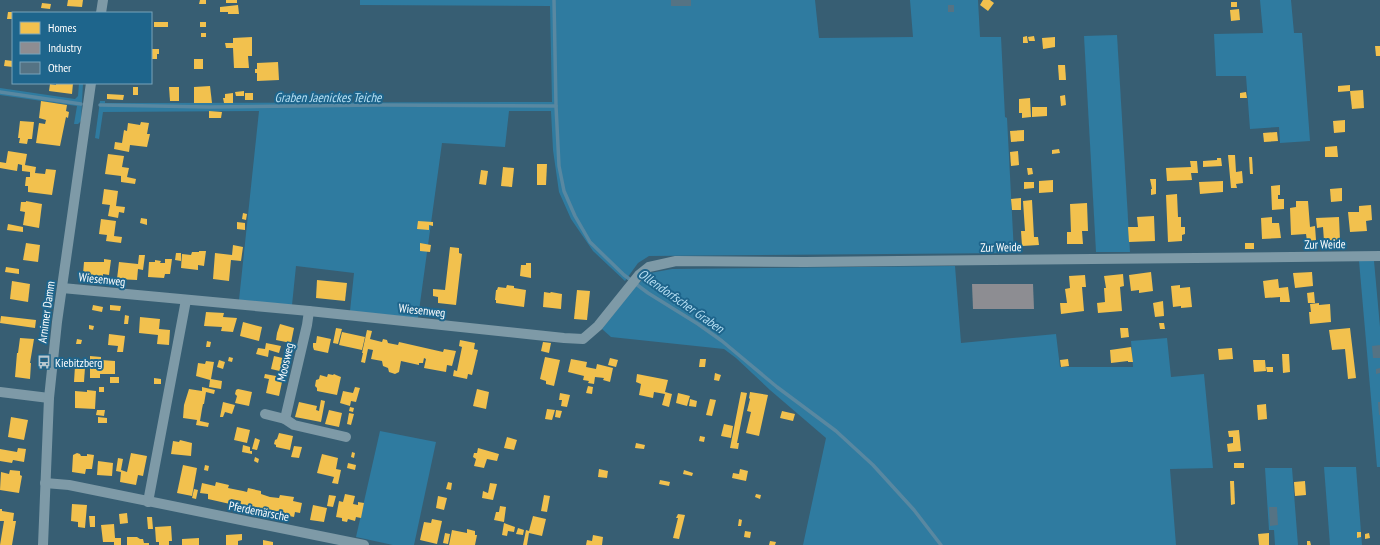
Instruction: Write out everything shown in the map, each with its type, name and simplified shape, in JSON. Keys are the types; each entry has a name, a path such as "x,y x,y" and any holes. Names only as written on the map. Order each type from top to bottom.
{"street":[{"path":"101,12 103,0"},
{"name":"Arnimer Damm","path":"43,545 49,398 57,322 91,84"},
{"name":"Zur Weide","path":"630,285 649,267 676,261 813,262 1380,256"},
{"name":"Wiesenweg","path":"62,288 583,339 598,326 630,285"},
{"path":"148,502 172,381 186,300"},
{"name":"Moosweg","path":"285,419 307,326 309,311"},
{"path":"0,392 49,398"},
{"path":"265,414 285,419 294,425 346,437"},
{"name":"Pferdemärsche","path":"45,483 69,485 364,545"}],"shaded area":[{"path":"360,0 815,0 819,38 913,37 910,0 978,0 980,37 1001,37 1014,253 649,256 638,263 625,281 593,251 571,219 559,192 553,150 551,111 509,111 505,147 442,143 418,318 350,311 354,273 296,266 292,305 239,300 259,111 103,112 99,139 95,138 100,101 105,101 105,103 552,102 550,6 360,5"},
{"path":"1260,0 1291,0 1294,33 1302,33 1310,141 1280,143 1279,127 1250,129 1246,76 1216,76 1214,34 1263,33"},
{"path":"1117,35 1130,252 1096,252 1084,36"},
{"path":"79,84 83,84 81,121 78,124 74,124 77,106 0,95 0,88 75,99 78,96"},
{"path":"1359,261 1374,261 1380,327 1380,467 1377,467"},
{"path":"955,266 961,343 1056,334 1060,367 1133,367 1131,341 1167,338 1171,377 1204,374 1213,468 1170,469 1176,545 803,545 826,438 724,349 611,337 602,329 635,287 650,273 672,269"},
{"path":"380,431 436,442 414,545 393,545 356,537"},
{"path":"1324,467 1356,467 1362,545 1330,545"},
{"path":"1265,468 1292,468 1298,545 1275,545 1274,530 1269,530"}],"building: Homes":[{"path":"68,0 83,0 82,7 67,6"},
{"path":"200,0 206,0 206,4 199,4"},
{"path":"226,0 237,0 237,3 226,3"},
{"path":"983,0 990,0 994,3 988,11 980,5"},
{"path":"1231,2 1237,2 1237,7 1231,7"},
{"path":"42,3 51,4 50,9 41,8"},
{"path":"238,5 239,14 220,12 220,7"},
{"path":"1239,9 1240,20 1231,21 1230,10"},
{"path":"8,12 12,12 12,19 7,19"},
{"path":"154,22 168,22 168,27 154,27"},
{"path":"200,22 206,22 206,27 200,27"},
{"path":"201,33 206,33 206,37 201,37"},
{"path":"1027,36 1028,43 1023,43 1023,37"},
{"path":"1034,36 1035,41 1029,41 1028,37"},
{"path":"252,37 252,56 248,56 249,68 234,68 233,48 226,48 225,43 233,43 233,38"},
{"path":"1055,37 1055,47 1043,49 1042,38"},
{"path":"1375,46 1380,46 1380,56 1376,56"},
{"path":"152,49 159,49 159,54 152,54"},
{"path":"152,54 157,54 157,59 152,59"},
{"path":"194,59 203,59 203,69 194,69"},
{"path":"5,60 12,61 12,67 4,66"},
{"path":"278,62 279,80 257,81 257,73 255,73 255,69 257,69 257,63"},
{"path":"1058,65 1065,65 1066,80 1059,80"},
{"path":"50,84 73,84 72,94 49,91"},
{"path":"1350,85 1350,91 1338,92 1338,86"},
{"path":"210,86 212,103 194,103 194,87"},
{"path":"133,87 138,87 138,95 133,95"},
{"path":"169,87 179,87 179,101 170,101"},
{"path":"1363,90 1364,108 1352,109 1350,91"},
{"path":"244,91 244,96 236,96 235,92"},
{"path":"1246,92 1247,98 1240,98 1240,93"},
{"path":"233,93 233,103 224,103 223,98 225,98 225,94"},
{"path":"245,93 253,93 253,100 245,100"},
{"path":"107,94 124,95 123,100 107,99"},
{"path":"1065,95 1066,105 1061,106 1060,96"},
{"path":"1030,98 1031,117 1022,118 1022,113 1019,113 1019,99"},
{"path":"41,101 67,105 66,111 69,112 68,118 66,117 60,146 36,143 39,123 45,124 46,120 39,118"},
{"path":"1032,107 1047,107 1047,116 1032,117"},
{"path":"209,111 222,112 221,118 209,118"},
{"path":"1345,120 1345,132 1334,133 1333,121"},
{"path":"20,121 34,122 32,139 28,139 27,144 19,143 20,138 18,138"},
{"path":"141,122 149,123 147,134 150,134 147,147 130,145 129,152 114,149 115,142 122,143 124,130 127,131 128,123 140,125"},
{"path":"1024,130 1024,141 1011,142 1010,131"},
{"path":"1277,132 1278,141 1264,142 1263,133"},
{"path":"1337,146 1338,157 1325,157 1325,147"},
{"path":"1059,149 1060,153 1052,154 1052,150"},
{"path":"8,151 27,154 25,165 36,167 35,173 45,174 46,169 56,170 52,195 28,192 28,186 25,186 26,177 30,177 30,172 22,171 22,165 18,164 17,171 0,168 0,162 6,163"},
{"path":"1018,151 1019,165 1011,166 1010,152"},
{"path":"108,154 124,156 122,167 129,168 127,177 136,179 135,184 121,182 121,176 105,174"},
{"path":"1228,155 1235,155 1236,172 1242,171 1243,183 1236,184 1237,188 1231,188"},
{"path":"1249,157 1252,157 1253,174 1250,174"},
{"path":"1217,158 1221,158 1222,166 1203,167 1203,161 1217,160"},
{"path":"1190,161 1197,161 1198,173 1191,173 1192,180 1167,181 1166,168 1191,167"},
{"path":"537,164 547,164 546,185 537,185"},
{"path":"503,167 514,168 512,187 501,186"},
{"path":"1027,168 1032,168 1033,174 1028,175"},
{"path":"481,170 488,171 486,185 479,184"},
{"path":"1150,179 1156,179 1156,194 1151,195 1152,189"},
{"path":"1053,180 1053,192 1039,193 1039,181"},
{"path":"1223,181 1223,192 1200,194 1199,182"},
{"path":"1024,182 1034,182 1034,188 1024,189"},
{"path":"1280,185 1280,195 1278,195 1278,199 1284,199 1284,209 1272,210 1271,186"},
{"path":"1342,188 1342,201 1331,202 1330,189"},
{"path":"104,189 118,191 116,206 125,207 124,213 119,212 118,218 108,216 110,205 102,204"},
{"path":"1177,194 1178,217 1181,217 1181,227 1185,227 1185,234 1182,235 1182,241 1168,242 1166,195"},
{"path":"1021,198 1021,210 1012,210 1011,199"},
{"path":"1032,200 1034,237 1038,237 1039,245 1022,246 1021,231 1025,231 1023,201"},
{"path":"26,201 42,204 39,228 23,225 25,212 20,211 21,202"},
{"path":"1296,201 1308,201 1310,227 1315,226 1316,240 1307,241 1306,234 1291,235 1290,208 1296,207"},
{"path":"1087,203 1088,231 1082,231 1083,244 1067,244 1067,232 1071,232 1070,204"},
{"path":"1371,205 1372,220 1366,221 1367,231 1350,232 1348,212 1359,212 1359,206"},
{"path":"243,213 247,214 246,220 242,219"},
{"path":"1154,216 1155,241 1129,242 1128,227 1138,227 1137,217"},
{"path":"1272,217 1272,223 1279,223 1281,238 1262,239 1261,218"},
{"path":"1339,217 1340,240 1324,241 1323,227 1317,228 1316,218"},
{"path":"141,218 147,219 147,225 140,223"},
{"path":"101,219 116,221 114,236 122,237 121,243 106,241 107,235 99,234"},
{"path":"418,221 433,222 433,226 429,225 429,230 417,229"},
{"path":"237,222 245,223 245,230 237,229"},
{"path":"8,224 23,227 23,232 7,230"},
{"path":"26,243 40,245 38,262 23,260"},
{"path":"420,243 431,245 430,252 420,251"},
{"path":"1245,243 1254,243 1254,249 1245,249"},
{"path":"233,245 243,247 241,261 231,260 229,281 213,279 215,253 232,255"},
{"path":"450,247 459,248 459,253 462,254 456,305 438,303 438,297 433,296 433,289 445,290"},
{"path":"206,251 204,266 198,265 198,270 181,268 182,254 191,255 192,252"},
{"path":"176,253 181,253 181,261 175,260"},
{"path":"139,255 145,255 143,270 138,269 137,280 117,279 119,262 138,264"},
{"path":"104,259 111,260 109,275 103,274 103,277 83,274 84,262 104,262"},
{"path":"165,259 172,259 170,274 165,274 164,278 148,277 149,262 155,262 155,260 161,261 160,263 165,263"},
{"path":"526,263 531,263 531,278 520,276 521,265 526,265"},
{"path":"6,267 19,269 19,274 5,272"},
{"path":"1151,272 1153,291 1139,293 1139,290 1131,291 1129,275"},
{"path":"1312,272 1313,286 1295,288 1293,273"},
{"path":"1123,274 1124,286 1120,287 1122,311 1098,313 1097,303 1105,302 1104,288 1106,288 1104,276"},
{"path":"1085,275 1086,287 1082,287 1084,311 1061,314 1060,303 1067,303 1065,289 1070,288 1069,276"},
{"path":"1278,279 1279,288 1288,287 1290,302 1280,302 1280,297 1265,298 1263,281"},
{"path":"317,280 347,283 345,301 316,298"},
{"path":"12,281 30,284 28,302 10,299"},
{"path":"507,285 526,290 524,307 496,303 496,290 498,287 506,288"},
{"path":"1180,285 1180,288 1190,287 1192,307 1173,307 1171,286"},
{"path":"577,290 590,291 587,320 574,319"},
{"path":"544,292 562,294 561,309 543,307"},
{"path":"1314,292 1315,303 1308,303 1307,293"},
{"path":"1163,301 1164,316 1155,317 1153,303"},
{"path":"1319,303 1319,305 1330,304 1331,322 1310,324 1310,304"},
{"path":"93,305 103,307 102,312 92,310"},
{"path":"110,305 121,306 120,311 110,310"},
{"path":"206,312 224,313 223,317 237,318 233,332 221,331 222,327 204,326"},
{"path":"125,315 129,316 128,324 124,324"},
{"path":"1,316 36,320 35,328 0,323"},
{"path":"140,317 160,319 159,329 170,330 169,345 157,344 158,335 139,333"},
{"path":"243,322 262,327 259,341 240,336"},
{"path":"1159,323 1164,323 1165,329 1160,329"},
{"path":"280,324 294,328 291,343 276,340"},
{"path":"89,325 94,326 93,330 89,329"},
{"path":"336,328 342,329 338,344 333,343"},
{"path":"1120,328 1128,328 1129,337 1121,338"},
{"path":"1350,328 1356,378 1348,379 1345,349 1332,350 1329,330"},
{"path":"367,330 372,331 370,339 382,342 383,339 387,340 388,343 398,345 399,342 443,352 444,349 456,351 452,366 447,365 446,372 424,368 426,359 424,358 423,363 419,363 419,365 401,361 399,372 395,374 389,372 388,368 383,366 382,361 371,359 373,350 368,349 365,363 361,362"},
{"path":"342,332 365,337 362,350 339,345"},
{"path":"109,334 125,336 123,352 117,352 118,346 108,345"},
{"path":"317,336 331,339 328,353 314,350 313,343 316,343"},
{"path":"20,338 34,339 30,363 30,379 15,377"},
{"path":"77,339 82,340 81,344 76,344"},
{"path":"460,340 475,343 474,349 478,350 472,375 468,374 467,379 453,376 454,370 457,371 462,347 459,346"},
{"path":"207,341 211,342 210,347 206,347"},
{"path":"543,342 551,343 549,353 541,351"},
{"path":"266,343 281,346 279,353 269,350 268,357 256,354 258,348 265,349"},
{"path":"1131,347 1133,362 1128,361 1111,363 1110,350"},
{"path":"1232,348 1233,359 1219,360 1218,349"},
{"path":"1282,354 1289,354 1290,372 1283,373"},
{"path":"90,356 101,357 101,360 115,361 115,374 100,374 100,378 90,378"},
{"path":"274,356 287,359 284,372 271,369"},
{"path":"229,357 233,358 232,362 228,361"},
{"path":"545,357 560,360 554,386 546,384 546,381 540,379"},
{"path":"610,358 618,360 616,367 608,365"},
{"path":"571,359 587,362 586,367 596,369 597,364 613,368 610,382 603,380 604,378 595,377 594,384 588,383 589,381 583,380 584,376 568,372"},
{"path":"700,359 706,359 705,367 699,367"},
{"path":"1068,359 1069,366 1061,367 1060,360"},
{"path":"219,360 225,362 223,369 217,367"},
{"path":"1253,360 1265,360 1266,371 1254,372"},
{"path":"206,361 214,362 211,379 222,381 221,389 209,387 210,380 196,376 198,363 205,364"},
{"path":"75,366 85,367 84,382 74,382"},
{"path":"1266,367 1273,367 1273,372 1267,372"},
{"path":"715,373 721,375 719,381 714,380"},
{"path":"265,374 276,376 275,380 282,382 279,396 266,393 269,379 264,378"},
{"path":"328,374 334,374 341,377 337,395 317,391 315,386 316,380 319,379 320,375 327,377"},
{"path":"637,374 668,380 665,392 672,394 669,407 662,405 665,394 654,392 653,398 639,395 641,384 636,382"},
{"path":"110,377 119,377 119,383 110,383"},
{"path":"154,378 161,379 161,384 154,384"},
{"path":"588,386 593,387 592,394 586,393"},
{"path":"99,387 104,387 104,392 99,392"},
{"path":"202,387 215,390 214,394 206,392 202,409 200,421 209,423 208,427 196,425 197,420 183,418 184,405 189,389 202,391"},
{"path":"355,387 360,388 356,402 351,401 350,406 340,403 343,391 353,393"},
{"path":"238,389 252,392 249,406 235,403 237,396 235,394 236,390"},
{"path":"477,389 489,392 486,409 473,406"},
{"path":"87,390 96,391 95,409 75,408 75,391 87,392"},
{"path":"741,392 747,393 737,443 739,443 738,449 730,448"},
{"path":"750,392 768,395 759,436 746,433 751,412 747,411"},
{"path":"560,393 570,395 567,407 561,406 562,400 559,400"},
{"path":"678,393 690,396 687,406 676,403"},
{"path":"690,399 697,401 696,407 689,406"},
{"path":"710,399 716,400 712,416 706,415"},
{"path":"321,400 325,401 321,422 295,417 299,402 317,406 316,410 319,411"},
{"path":"223,402 235,405 232,414 225,412 223,417 220,417"},
{"path":"1266,404 1267,419 1258,420 1257,405"},
{"path":"350,407 354,408 353,412 349,411"},
{"path":"547,409 555,410 552,420 545,419"},
{"path":"97,410 105,410 104,416 96,415"},
{"path":"329,410 342,413 339,427 325,424"},
{"path":"556,410 562,411 560,418 555,417"},
{"path":"782,411 795,414 793,421 780,418"},
{"path":"349,413 354,414 351,425 347,424"},
{"path":"11,417 28,420 24,440 8,437"},
{"path":"98,417 107,418 107,423 98,423"},
{"path":"724,424 733,426 731,438 721,436"},
{"path":"237,427 250,430 247,443 234,440"},
{"path":"1239,430 1241,451 1228,452 1227,444 1233,443 1233,437 1229,437 1228,431"},
{"path":"279,433 293,436 290,450 276,447 274,444"},
{"path":"700,436 705,437 704,442 699,441"},
{"path":"507,437 517,440 514,450 504,448"},
{"path":"255,438 260,440 257,450 252,449"},
{"path":"180,440 192,443 191,456 171,454 173,441 179,442"},
{"path":"636,443 645,445 644,449 635,448"},
{"path":"243,445 250,447 252,454 242,452"},
{"path":"294,446 302,447 299,458 291,457"},
{"path":"18,448 26,449 24,462 13,460 12,463 0,461 0,449 17,452"},
{"path":"478,448 499,454 497,461 487,459 484,468 474,466 476,459 473,457 474,453 477,453"},
{"path":"352,452 355,453 354,458 351,457"},
{"path":"77,453 81,456 87,456 87,454 94,455 92,469 86,469 85,474 72,472 73,455"},
{"path":"131,453 147,456 143,476 138,475 136,485 120,482 121,472 116,471 118,458 123,459 121,470 127,472"},
{"path":"322,454 338,458 336,469 341,470 338,484 332,483 334,477 317,473"},
{"path":"255,457 259,459 258,463 254,461"},
{"path":"98,461 113,463 112,476 97,475"},
{"path":"348,463 356,465 355,470 347,468"},
{"path":"1234,463 1244,463 1244,468 1234,468"},
{"path":"183,465 197,468 192,496 177,493"},
{"path":"205,465 209,466 208,471 204,470"},
{"path":"599,469 608,471 607,478 598,477"},
{"path":"740,469 748,471 746,481 732,478 733,473 739,474"},
{"path":"10,470 20,471 20,475 22,476 19,493 0,490 1,472 9,474"},
{"path":"684,470 693,473 692,476 683,474"},
{"path":"660,480 670,482 669,486 659,484"},
{"path":"1230,481 1234,481 1235,504 1231,505"},
{"path":"1305,481 1306,495 1295,496 1294,482"},
{"path":"216,482 229,485 228,488 247,492 248,488 261,491 261,494 270,497 279,498 280,495 294,497 293,501 302,503 300,513 295,512 294,517 240,506 241,501 231,499 230,504 208,499 208,494 200,493 202,483 215,486"},
{"path":"448,482 452,483 451,490 446,489"},
{"path":"490,483 497,484 493,500 482,498 483,491 488,493"},
{"path":"194,489 198,490 196,499 192,498"},
{"path":"345,494 355,496 353,504 358,505 358,502 364,503 361,518 356,517 355,521 348,519 347,522 342,521 342,518 336,517 339,501 343,502"},
{"path":"756,494 761,495 760,499 755,497"},
{"path":"329,495 336,496 333,507 327,506"},
{"path":"544,495 550,496 547,512 541,511"},
{"path":"438,496 447,498 444,510 436,508"},
{"path":"72,504 87,505 85,528 78,527 78,522 71,521"},
{"path":"313,505 327,508 324,522 310,520"},
{"path":"500,506 506,507 504,522 494,520 496,512 499,512"},
{"path":"0,509 2,509 2,511 14,513 13,521 16,521 12,545 0,545 4,521 0,521"},
{"path":"127,513 128,523 120,524 119,514"},
{"path":"678,514 685,515 679,539 673,538"},
{"path":"89,516 95,516 95,527 90,527"},
{"path":"533,516 546,519 542,536 529,533 527,545 523,545 526,530 529,531"},
{"path":"147,517 152,517 153,529 148,529"},
{"path":"432,519 442,521 437,544 420,540 424,522 431,523"},
{"path":"739,519 742,520 741,526 738,526"},
{"path":"504,523 515,527 514,532 508,531 507,536 502,535"},
{"path":"114,524 115,538 121,538 121,545 114,545 114,542 103,542 101,525"},
{"path":"171,526 172,541 169,541 169,545 159,545 159,542 156,542 155,527"},
{"path":"518,528 524,530 523,535 516,534"},
{"path":"467,529 475,531 475,535 477,535 475,545 449,545 452,530 467,533"},
{"path":"745,531 751,532 750,538 744,537"},
{"path":"1357,532 1361,532 1361,537 1357,538"},
{"path":"445,533 450,534 448,544 443,543"},
{"path":"1269,533 1269,545 1259,545 1258,534"},
{"path":"1369,533 1370,538 1365,539 1365,534"},
{"path":"242,534 242,540 238,541 238,545 226,545 226,535"},
{"path":"593,535 603,537 602,545 586,545 587,540 592,541"},
{"path":"127,537 137,537 143,539 144,543 149,543 149,545 127,545"},
{"path":"199,538 199,545 182,545 182,539"},
{"path":"263,540 273,542 273,545 263,545"},
{"path":"770,541 776,542 775,545 769,545"},
{"path":"1307,541 1310,541 1311,545 1307,545"}],"building: Industry":[{"path":"972,284 1033,284 1034,309 973,309"}],"building: Other":[{"path":"671,0 691,0 691,6 671,6"},
{"path":"948,5 954,5 954,12 948,12"},
{"path":"1380,345 1380,358 1373,358 1372,346"},
{"path":"1380,368 1380,373 1376,374 1376,369"},
{"path":"1378,402 1380,402 1380,415 1379,415"},
{"path":"1269,507 1277,507 1278,525 1270,526"}],"waterway":[{"name":"Ollendorfscher Graben","path":"554,0 559,166 564,191 575,216 590,242 624,275 648,293 698,324 722,341 777,387 836,431 873,465 914,510 941,545"},
{"name":"Graben Jaenickes Teiche","path":"0,92 81,104"},
{"name":"Graben Jaenickes Teiche","path":"100,105 209,107 380,105 556,106"}],"place":[{"name":"Kiebitzberg","path":"44,362"}]}
